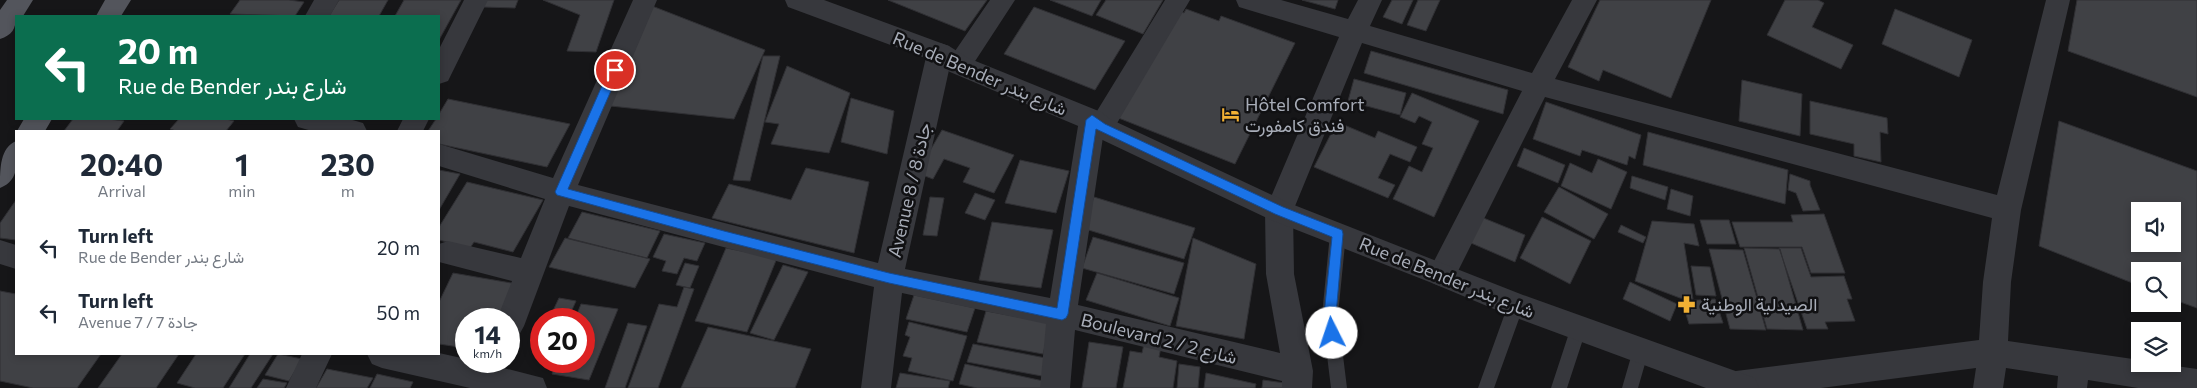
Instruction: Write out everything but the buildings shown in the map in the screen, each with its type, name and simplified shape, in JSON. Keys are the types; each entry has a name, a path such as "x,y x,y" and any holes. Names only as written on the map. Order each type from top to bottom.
{"main road":[{"path":"0,29 21,0"},
{"path":"109,15 119,0"},
{"path":"0,176 15,154"}],"street":[{"path":"318,15 327,0"},
{"path":"440,72 476,0"},
{"path":"516,308 561,192 645,0"},
{"name":"Rue de Bender شارع بندر","path":"797,0 950,59 1096,124 1279,211 1442,274 1516,305 1641,350 1701,381 1740,387"},
{"path":"950,59 1003,0"},
{"path":"1055,388 1062,314 1096,124 1178,0"},
{"path":"1248,0 1355,30 1538,86 2007,210"},
{"path":"1298,380 1280,274 1279,211 1355,30 1370,0"},
{"path":"1442,274 1538,86 1585,0"},
{"path":"1988,388 1993,352 1997,282 2007,210 2058,0"},
{"name":"Avenue 8 / جادة 8","path":"876,388 889,278 950,59"},
{"path":"311,120 350,130"},
{"name":"Boulevard 2 / شارع 2","path":"440,155 561,192 724,236 889,278 1062,314 1298,380"},
{"path":"0,252 15,257"},
{"path":"448,253 529,273"},
{"path":"1740,387 1993,352 2073,376 2197,383"},
{"path":"301,388 316,355"},
{"path":"387,355 489,376 532,388"}],"lane":[{"path":"1338,234 1330,315 1339,388"},
{"path":"1486,388 1516,305"},
{"path":"1559,388 1578,328"},
{"path":"1630,388 1641,350"}],"place":[{"name":"Hôtel Comfort فندق كامفورت","path":"1231,114"},
{"name":"الصيدلية الوطنية","path":"1687,304"}],"route":[{"path":"615,70 561,192 889,278 1062,314 1092,120 1101,127 1279,211 1338,234 1330,315 1332,333"}]}
